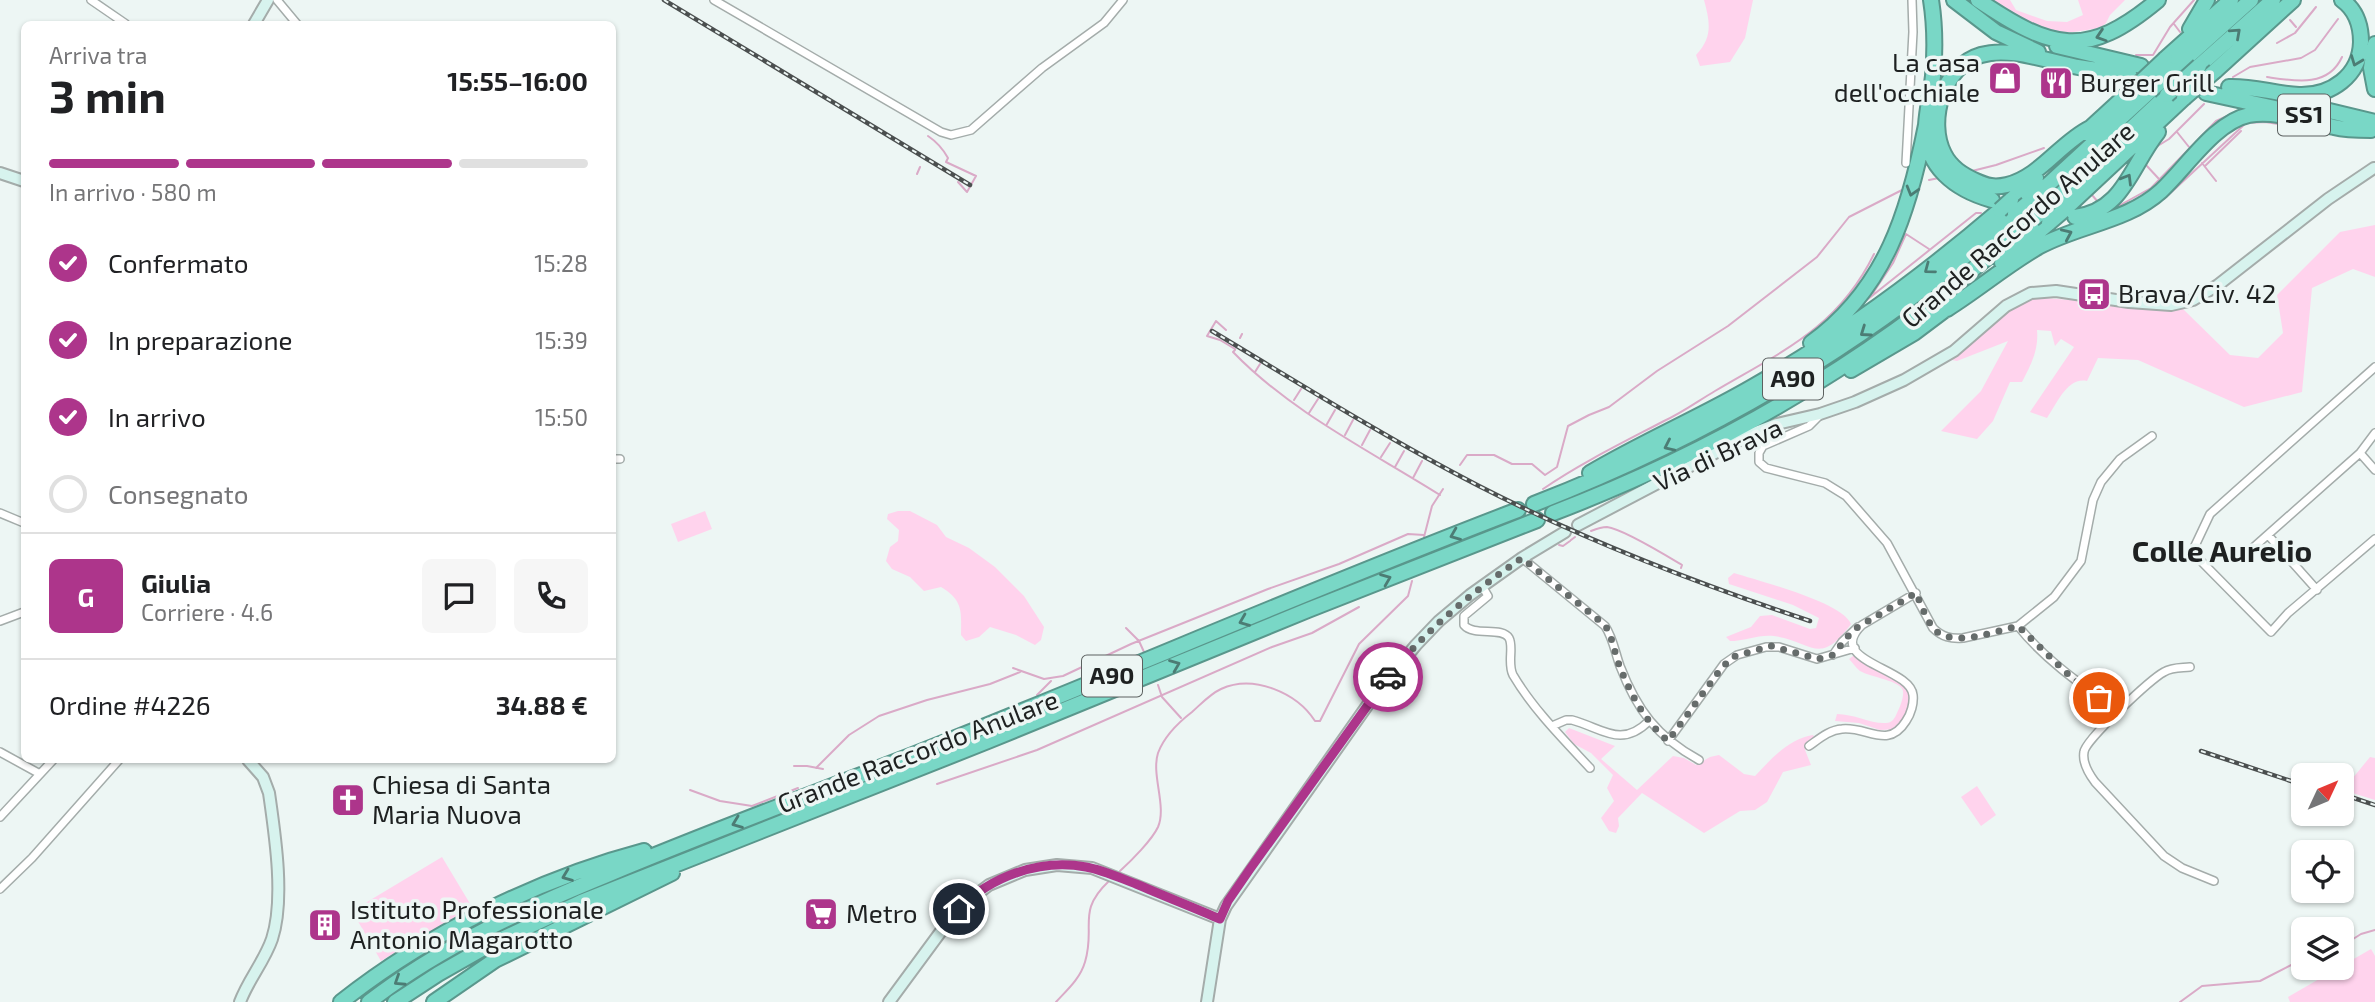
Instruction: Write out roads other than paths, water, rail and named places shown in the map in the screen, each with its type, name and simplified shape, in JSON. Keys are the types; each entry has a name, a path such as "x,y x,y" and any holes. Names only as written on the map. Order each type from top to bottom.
{"highway":[{"path":"1756,385 1767,374 1816,340 1852,304 1873,279 1893,244 1906,211 1926,125 1933,75 1931,0"},
{"path":"1954,0 1986,26 2020,45 2064,60 2134,77"},
{"path":"1970,0 2001,23 2032,39 2134,77"},
{"path":"1978,0 2033,34 2072,41 2092,39 2116,31 2132,22 2158,0"},
{"path":"2173,58 2207,0"},
{"path":"1756,385 1821,346 1948,255 2090,128 2134,77 2173,58 2231,0"},
{"name":"Grande Raccordo Anulare","path":"1756,385 1629,450 1539,502 1672,444 1784,384 1900,308 1950,269 2005,206 2027,204 2150,92 2173,58 2251,0"},
{"name":"Grande Raccordo Anulare","path":"1553,513 1630,481 1723,436 1778,406 1896,329 1959,282 2033,219 2047,216 2176,100 2199,66 2273,0"},
{"path":"2069,214 2176,100 2221,83 2293,0"},
{"path":"2221,83 2246,50 2307,0"},
{"path":"2221,83 2307,95 2342,83 2355,67 2361,40 2355,15 2342,0"},
{"path":"2375,44 2371,68 2375,89"},
{"path":"1945,166 1940,145 1939,115 1950,79 1959,67 1969,60 1987,54 2005,53 2081,69 2108,70"},
{"name":"SS1","path":"2221,83 2374,128"},
{"name":"SS1","path":"2221,83 2374,128"},
{"path":"1947,309 2047,216 2099,211 2115,198 2176,100"},
{"path":"1778,406 1803,396 1907,338 2040,246 2123,214 2152,198 2217,133 2242,117 2272,115 2344,129 2374,128"},
{"path":"1926,125 1931,152 1966,184 2005,206"},
{"path":"1966,184 1990,187 2017,182 2090,128"},
{"name":"Grande Raccordo Anulare","path":"369,1002 413,972 492,927 574,888 1028,710 1518,510"},
{"name":"Grande Raccordo Anulare","path":"395,1002 456,964 535,922 1537,520"},
{"path":"342,1000 424,946 491,909 542,886 608,862 703,836"},
{"path":"423,1002 495,960 661,880 724,844"},
{"path":"434,1002 495,960"}],"street":[{"path":"91,0 122,21"},
{"path":"256,21 268,0"},
{"path":"277,0 294,21"},
{"path":"714,0 951,135 971,130 1042,68 1104,23 1123,0"},
{"path":"1906,163 1913,32 1912,0"},
{"path":"0,173 21,180"},
{"name":"Via di Brava","path":"1578,525 1753,433 1870,396 1937,362 1954,351 2006,306 2031,293 2056,291 2171,305 2188,302 2218,285 2289,229 2373,174"},
{"path":"2375,368 2206,519 2193,552 2271,632 2288,613 2375,538"},
{"path":"1820,414 1809,426 1763,446 1759,453 1759,462 1766,468 1825,483 1841,492 1887,543 1933,628 1946,637 1963,638 2014,627 2054,597 2080,565 2093,500 2106,474 2120,459 2152,436"},
{"path":"2246,554 2360,453 2375,433"},
{"path":"2360,453 2375,470"},
{"path":"0,513 21,522"},
{"path":"1207,1002 1220,919 1228,901 1388,678 1435,624 1482,586 1565,532"},
{"path":"2267,535 2317,590"},
{"path":"1522,558 1605,625 1627,682 1649,721 1668,741 1699,760"},
{"path":"1482,586 1488,596 1464,616 1464,625 1470,630 1508,636 1512,673 1552,726 1590,768"},
{"path":"1833,655 1853,630 1916,593"},
{"path":"0,621 21,613"},
{"path":"1809,746 1826,734 1840,729 1888,736 1901,728 1909,716 1913,696 1907,681 1869,663 1858,654 1855,635 1862,625"},
{"path":"2014,627 2075,680 2118,711"},
{"path":"1668,741 1720,670 1734,656 1771,646 1818,659 1855,648"},
{"path":"2190,667 2173,668 2163,672 2118,711 2085,749 2084,759 2090,774 2102,790 2164,856 2182,868 2214,881"},
{"path":"1552,726 1570,719 1621,736 1635,731 1649,721"},
{"path":"0,752 40,774"},
{"path":"0,817 50,763"},
{"path":"0,890 117,763"},
{"path":"240,1002 271,941 278,904 269,793 263,777 251,763"},
{"path":"889,1002 959,909 989,885 1025,870 1051,865 1084,866 1131,882 1220,919"}],"waterway":[{"path":"2136,55 2153,55 2170,27 2194,0"},
{"path":"2277,43 2295,33 2316,7"},
{"path":"2233,77 2250,67 2301,58 2315,50 2338,19"},
{"path":"2290,20 2296,27"},
{"path":"2174,24 2180,32"},
{"path":"2267,77 2299,81 2319,78 2336,67 2342,57"},
{"path":"2156,147 2169,139 2204,104"},
{"path":"2115,208 2151,188 2216,121 2236,112"},
{"path":"2164,199 2246,123 2265,122 2305,128"},
{"path":"2205,166 2241,131"},
{"path":"2177,132 2189,147"},
{"path":"928,136 944,152 948,158 946,162 976,176 967,192 958,182"},
{"path":"1972,171 2044,148"},
{"path":"2202,163 2216,181"},
{"path":"2146,165 2159,179"},
{"path":"917,174 920,167"},
{"path":"1929,180 1939,178"},
{"path":"1460,465 1467,455 1494,455 1512,464 1532,464 1545,475 1557,467 1568,426 1609,407 1657,371 1728,326 1817,257 1849,217 1902,190"},
{"path":"2092,195 2098,202"},
{"path":"1863,303 1976,213 1981,213"},
{"path":"1873,293 1893,263 1906,234 1929,249"},
{"path":"1543,489 1587,462 1684,411 1806,336 1843,301 1860,280 1874,254"},
{"path":"1226,330 1216,321 1207,336 1235,349"},
{"path":"1240,338 1242,334"},
{"path":"1235,350 1233,352 1256,374 1306,412 1440,495"},
{"path":"1255,372 1260,364"},
{"path":"1294,400 1301,389"},
{"path":"1309,413 1318,399"},
{"path":"1327,424 1335,410"},
{"path":"1345,435 1353,420"},
{"path":"1362,445 1370,430"},
{"path":"1381,457 1390,443"},
{"path":"1395,467 1404,451"},
{"path":"1413,478 1422,461"},
{"path":"1424,537 1432,506 1443,489"},
{"path":"1591,531 1607,527 1614,529 1645,543 1682,565 1681,568"},
{"path":"1013,668 1044,679 1063,676 1131,644 1268,589 1339,564 1408,534 1424,535"},
{"path":"1571,540 1575,537"},
{"path":"1559,545 1563,546 1570,541"},
{"path":"1120,871 1158,827 1161,810 1156,762 1161,747 1177,725 1217,691 1247,684 1260,685 1286,695 1297,702 1315,721 1320,721 1359,644 1408,596 1412,581"},
{"path":"937,784 1037,750 1272,647 1312,633 1359,607"},
{"path":"1126,628 1139,641 1144,652"},
{"path":"816,768 849,735 879,716 990,684 1020,672"},
{"path":"1037,695 1051,681"},
{"path":"1158,685 1162,697 1181,718"},
{"path":"794,766 823,769"},
{"path":"690,790 720,801 752,806 798,788"},
{"path":"1056,1002 1073,984 1083,968 1088,949 1090,911 1099,892 1109,881"},
{"path":"2354,938 2375,930"},
{"path":"2180,1002 2202,986 2260,981 2291,965"}],"railway":[{"path":"664,0 970,185"},
{"path":"1212,331 1344,411 1519,506 1642,560 1810,621"},
{"path":"2201,751 2291,781"},
{"path":"2354,798 2375,805"}],"place":[{"name":"La casa dell'occhiale","path":"2005,78"},
{"name":"Burger Grill","path":"2056,83"},
{"name":"Brava/Civ. 42","path":"2094,294"},
{"name":"Chiesa di Santa Maria Nuova","path":"348,800"},
{"name":"Metro","path":"821,914"},
{"name":"Istituto Professionale Antonio Magarotto","path":"325,925"}],"district":[{"name":"Colle Aurelio","path":"2222,552"}]}
